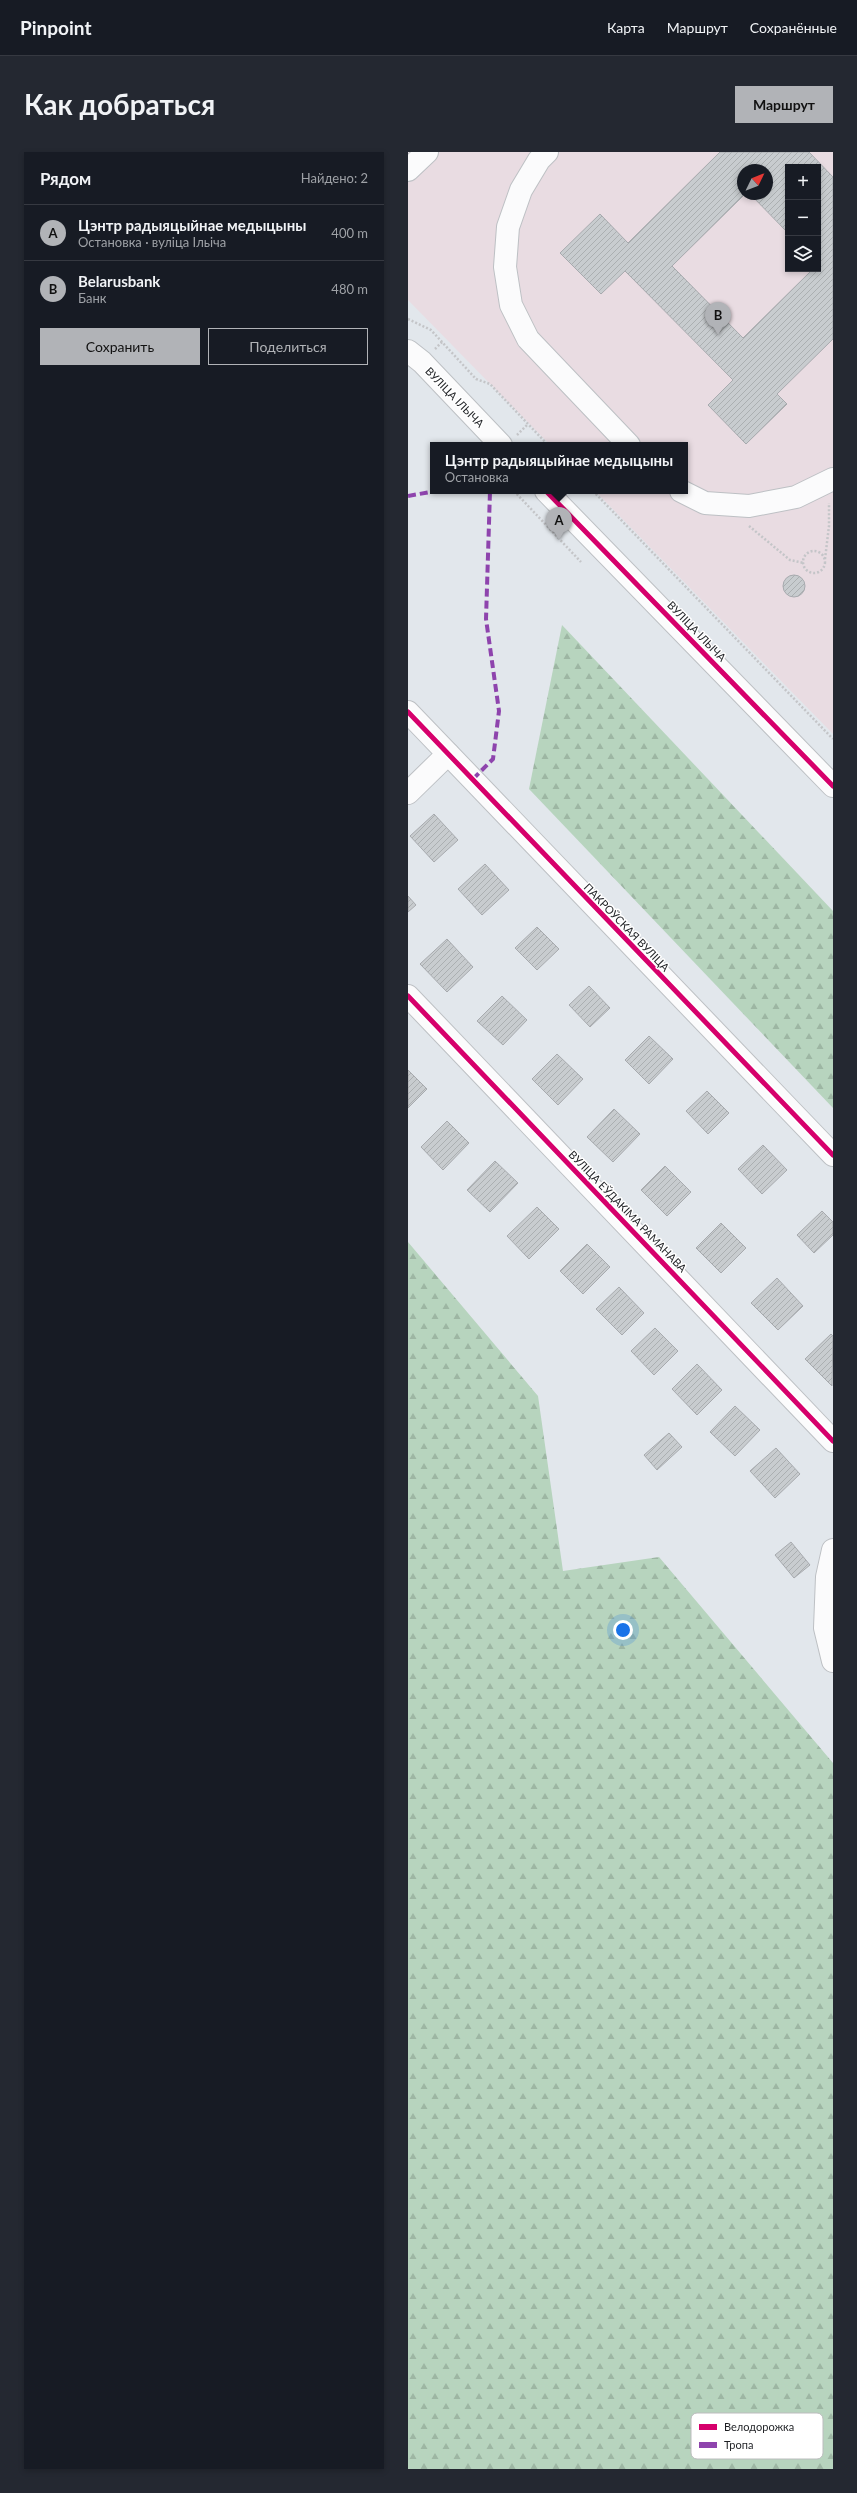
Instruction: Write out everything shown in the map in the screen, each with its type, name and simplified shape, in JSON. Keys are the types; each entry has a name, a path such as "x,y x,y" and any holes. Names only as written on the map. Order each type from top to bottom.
{"street":[{"path":"408,170 427,152"},
{"path":"547,152 539,160 521,190 508,227 505,267 511,305 528,339 626,442"},
{"name":"ВУЛІЦА ІЛЬІЧА","path":"408,351 508,441"},
{"path":"687,494 705,503 749,506 796,497 831,479"},
{"name":"ВУЛІЦА ІЛЬІЧА","path":"549,494 833,786"},
{"name":"ПАКРОЎСКАЯ ВУЛІЦА","path":"408,712 833,1155"},
{"path":"408,793 448,754"},
{"name":"ВУЛІЦА ЕЎДАКІМА РАМАНАВА","path":"408,996 833,1441"},
{"path":"833,1550 827,1577 825,1628 833,1661"}],"path":[{"path":"408,319 431,330 476,379 490,384 545,442"},
{"path":"508,441 528,424"},
{"path":"825,559 820,553 814,551 805,556 804,563 807,570 817,573 825,566 829,526 831,479"},
{"path":"517,494 581,562"},
{"path":"596,494 833,739"},
{"path":"748,525 790,560 804,563"}],"shaded area":[{"path":"408,152 833,152 833,734 598,494 688,494 688,442 547,442 408,300"}],"green space":[{"path":"562,625 833,911 833,1108 529,789"},
{"path":"408,1242 538,1396 563,1571 659,1557 833,1763 833,2469 408,2469"}],"building":[{"path":"720,152 809,152 821,164 785,164 785,230 756,200 773,200 773,164 737,164 737,200 739,200 672,266 743,338 810,272 821,272 821,164 833,177 833,339 777,394 787,404 746,444 708,405 733,380 625,271 601,294 560,253 600,214 628,243"},
{"path":"794,575 802,578 805,586 802,594 794,597 786,594 783,586 786,578"},
{"path":"434,814 458,840 434,862 410,836"},
{"path":"485,864 509,890 482,915 458,889"},
{"path":"408,896 416,905 408,912"},
{"path":"537,927 559,949 537,970 515,948"},
{"path":"447,939 473,967 447,992 420,964"},
{"path":"589,986 610,1008 590,1027 569,1005"},
{"path":"502,996 527,1020 503,1045 477,1021"},
{"path":"649,1036 673,1059 649,1084 625,1060"},
{"path":"557,1054 583,1079 558,1105 532,1079"},
{"path":"408,1070 427,1089 408,1108"},
{"path":"707,1091 729,1113 708,1134 686,1111"},
{"path":"614,1109 640,1134 613,1162 587,1137"},
{"path":"447,1121 469,1143 443,1170 421,1147"},
{"path":"763,1145 787,1170 762,1194 738,1169"},
{"path":"495,1161 518,1183 490,1212 467,1190"},
{"path":"665,1166 691,1192 667,1216 641,1190"},
{"path":"537,1207 559,1229 529,1259 507,1236"},
{"path":"822,1211 833,1222 833,1235 814,1253 797,1235"},
{"path":"721,1223 746,1248 721,1273 696,1248"},
{"path":"587,1244 610,1267 583,1294 560,1271"},
{"path":"777,1278 803,1306 778,1330 751,1303"},
{"path":"619,1287 644,1313 622,1335 596,1309"},
{"path":"655,1328 678,1351 654,1375 631,1351"},
{"path":"831,1334 833,1336 832,1386 805,1359"},
{"path":"697,1364 722,1390 697,1415 672,1389"},
{"path":"735,1406 760,1430 735,1456 710,1432"},
{"path":"669,1433 682,1447 657,1470 644,1455"},
{"path":"776,1448 800,1474 775,1498 750,1471"},
{"path":"791,1542 810,1565 794,1578 775,1555"}],"marked path":[{"path":"408,496 430,492"},
{"path":"473,779 493,759 499,711 486,619 490,494"}],"cycle path":[{"path":"549,494 833,786"},
{"path":"408,712 833,1155"},
{"path":"408,996 833,1441"}],"place":[{"name":"Belarusbank","path":"718,335"},
{"name":"Цэнтр радыяцыйнае медыцыны","path":"559,540"}]}
